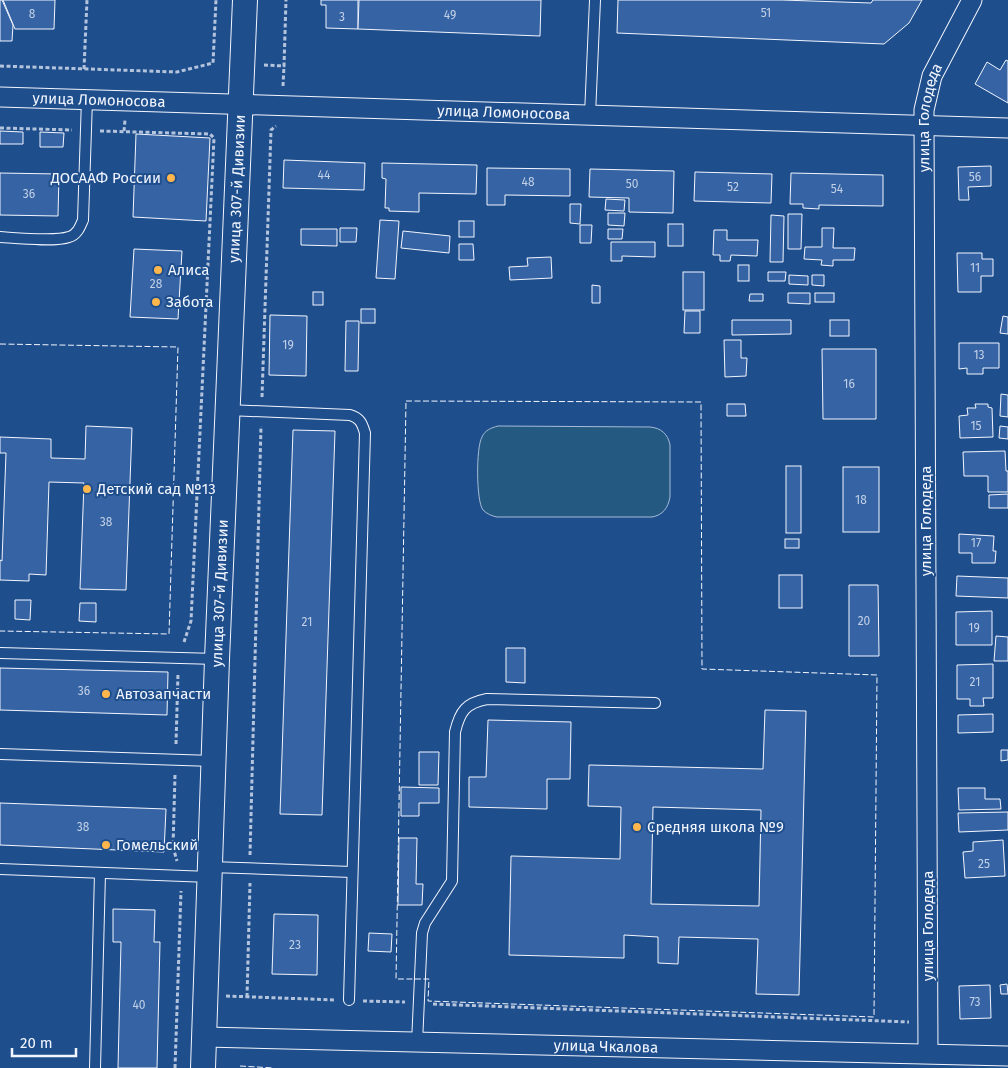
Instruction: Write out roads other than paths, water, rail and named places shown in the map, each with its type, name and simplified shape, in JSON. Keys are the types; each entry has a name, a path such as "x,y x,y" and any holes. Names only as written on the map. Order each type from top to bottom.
{"street":[{"name":"улица 307-й Дивизии","path":"203,1068 217,659 244,0"},
{"name":"улица Голодеда","path":"928,1053 924,125 928,91 932,76 972,0"},
{"name":"улица Ломоносова","path":"0,97 1008,128"},
{"name":"улица Чкалова","path":"204,1037 1008,1056"}],"lane":[{"path":"590,115 595,0"},
{"path":"0,237 59,238 70,237 79,230 83,220 87,99"},
{"path":"227,410 350,415 362,423 365,433 349,1000"},
{"path":"0,654 217,659"},
{"path":"417,1043 422,933 426,922 452,881 455,732 458,719 465,708 474,701 487,699 655,703"},
{"path":"0,754 214,761"},
{"path":"0,869 182,876 250,868 352,872"},
{"path":"95,1068 100,873"}],"place":[{"name":"ДОСААФ России","path":"171,178"},
{"name":"Алиса","path":"158,270"},
{"name":"Забота","path":"156,302"},
{"name":"Детский сад №13","path":"87,489"},
{"name":"Автозапчасти","path":"106,694"},
{"name":"Средняя школа №9","path":"637,827"},
{"name":"Гомельский","path":"106,845"}]}
